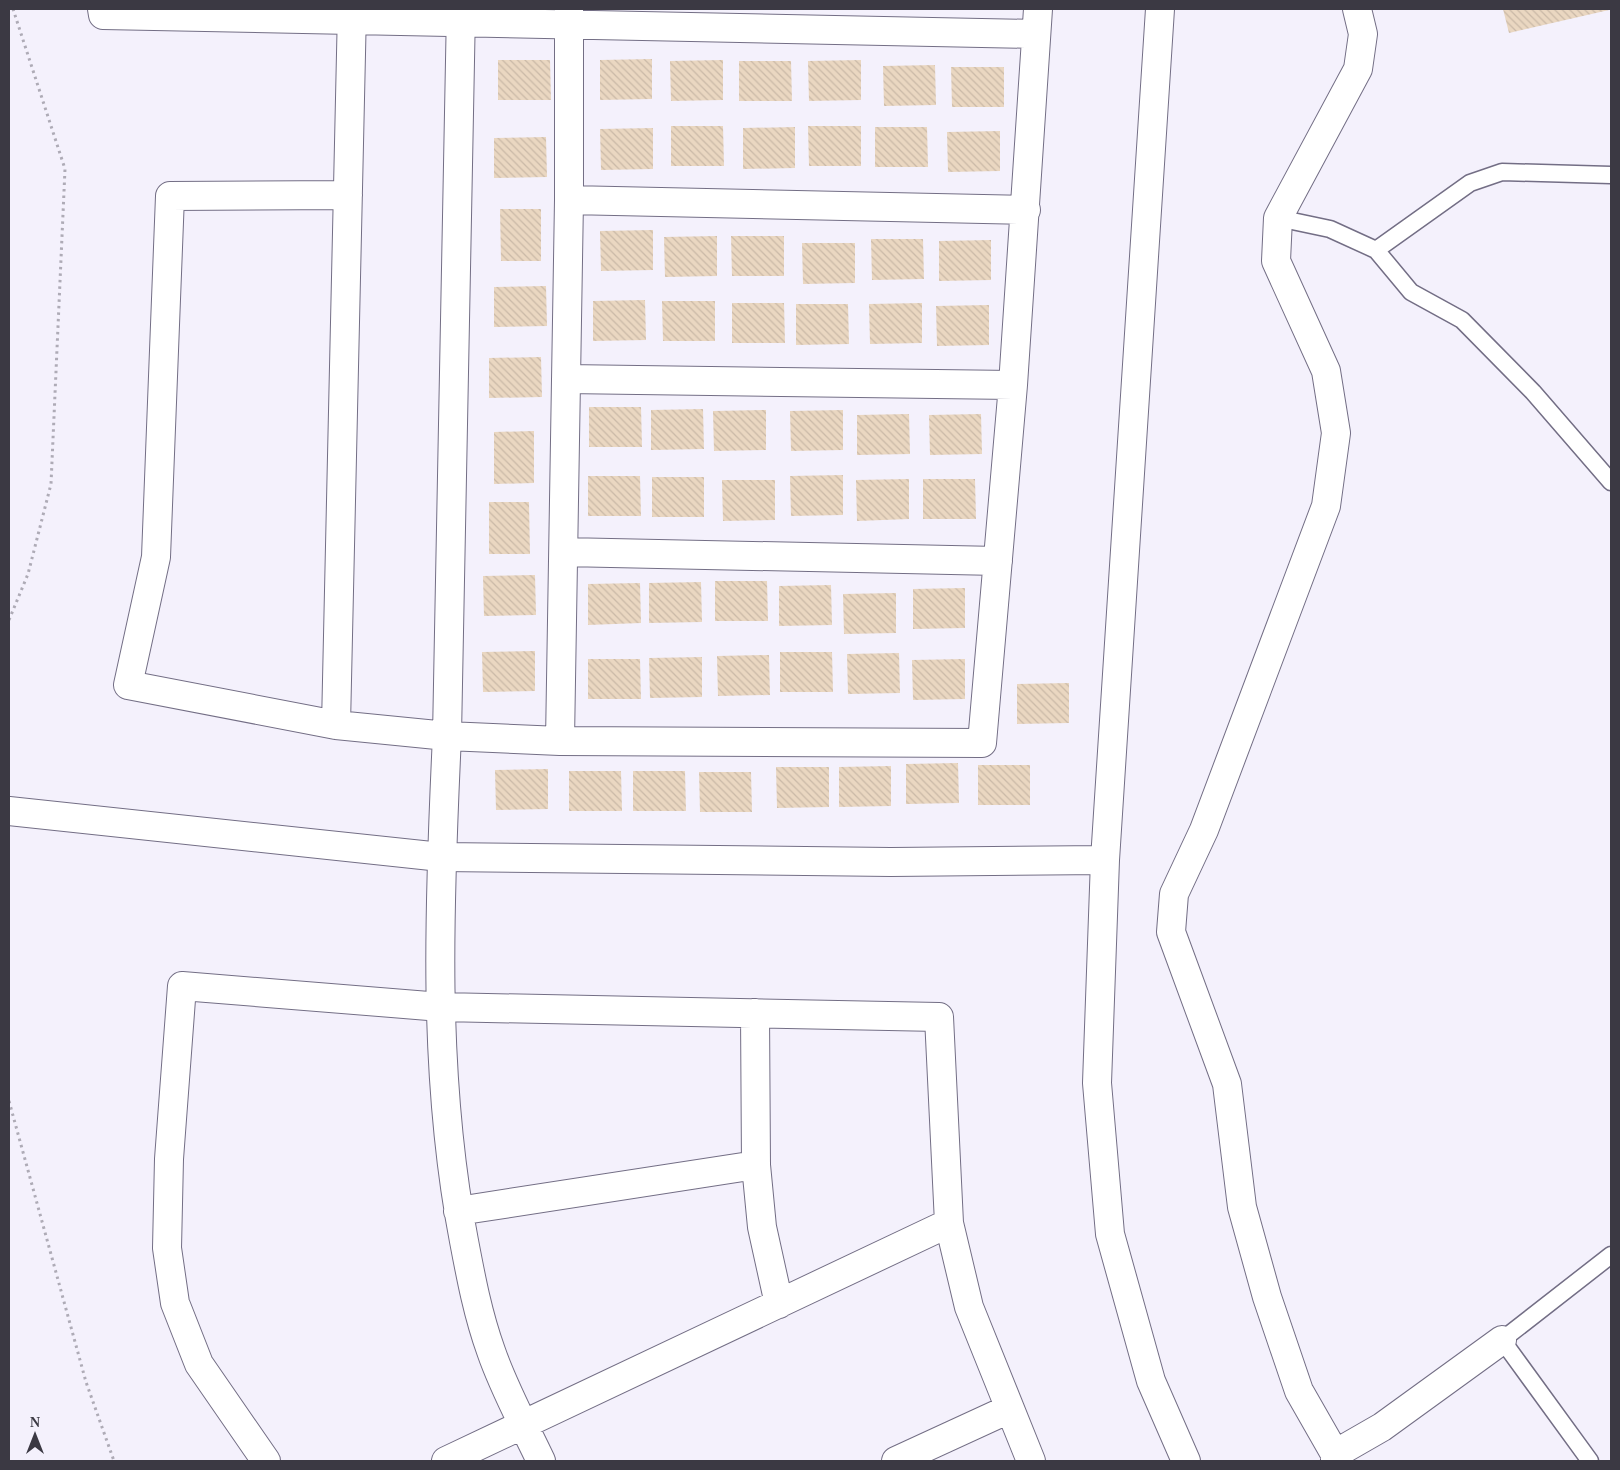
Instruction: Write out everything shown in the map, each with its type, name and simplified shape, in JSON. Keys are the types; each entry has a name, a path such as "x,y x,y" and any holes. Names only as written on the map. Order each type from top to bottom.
{"street":[{"path":"102,9 103,15 352,14 1037,22 1014,385 982,743 560,742 447,736 336,725 128,685 156,557 170,196 348,195"},
{"path":"1160,9 1105,860 1097,1083 1110,1234 1151,1381 1186,1461"},
{"path":"1357,9 1363,34 1358,69 1278,218 1276,261 1326,371 1336,433 1327,497 1322,515 1204,830 1174,894 1171,932 1227,1084 1242,1207 1267,1297 1299,1391 1335,1458 1382,1427 1502,1340"},
{"path":"336,725 352,14"},
{"path":"461,15 447,736 441,857 441,1007 449,1152 474,1294 491,1352 541,1461"},
{"path":"560,742 569,200 569,16"},
{"path":"569,200 1026,210"},
{"path":"566,379 1014,385"},
{"path":"564,552 998,561"},
{"path":"9,811 441,857 892,862 1105,860"},
{"path":"266,1461 199,1364 175,1303 167,1248 168,1179 182,986 441,1007 938,1017 949,1224 969,1307 1008,1409 1031,1461"},
{"path":"755,1013 756,1165 762,1227 779,1304"},
{"path":"458,1211 756,1165"},
{"path":"446,1461 949,1224"},
{"path":"896,1461 1008,1409"}],"lane":[{"path":"1376,250 1470,183 1502,172 1611,176"},
{"path":"1278,218 1330,229 1376,250 1411,292 1462,320 1533,392 1611,482"},
{"path":"1590,1461 1502,1340 1611,1255"}],"path":[{"path":"9,620 28,574 51,484 65,169 13,9"},
{"path":"9,1101 86,1382 114,1461"}],"building":[{"path":"1503,9 1608,9 1609,10 1509,33"},
{"path":"652,59 652,99 600,100 600,60"},
{"path":"498,60 550,60 551,100 498,100"},
{"path":"723,60 723,100 671,101 670,61"},
{"path":"861,60 861,100 809,101 808,61"},
{"path":"739,61 791,61 792,101 739,101"},
{"path":"935,65 936,105 884,106 883,66"},
{"path":"951,67 1004,67 1004,107 952,107"},
{"path":"671,126 723,126 724,166 671,166"},
{"path":"808,126 861,126 861,166 809,166"},
{"path":"795,127 795,168 743,169 743,128"},
{"path":"875,127 927,127 928,167 875,167"},
{"path":"653,128 653,169 601,170 600,129"},
{"path":"1000,131 1000,171 948,172 947,132"},
{"path":"546,137 547,177 494,178 494,138"},
{"path":"500,209 541,209 541,261 501,261"},
{"path":"653,230 653,270 601,271 600,231"},
{"path":"717,236 717,276 665,277 664,237"},
{"path":"731,236 784,236 784,276 732,276"},
{"path":"871,239 923,239 924,279 872,280"},
{"path":"991,240 991,280 939,281 939,241"},
{"path":"802,243 855,243 855,283 803,284"},
{"path":"546,286 547,326 494,327 494,287"},
{"path":"645,300 646,340 593,341 593,301"},
{"path":"662,301 715,301 715,341 663,341"},
{"path":"732,303 784,303 785,343 732,343"},
{"path":"922,303 922,343 870,344 869,304"},
{"path":"796,304 848,304 849,344 796,345"},
{"path":"989,305 989,345 937,346 936,306"},
{"path":"541,357 542,397 489,398 489,358"},
{"path":"589,407 641,407 642,447 589,447"},
{"path":"703,409 704,449 651,450 651,410"},
{"path":"766,410 766,450 714,451 713,411"},
{"path":"843,410 843,450 791,451 790,411"},
{"path":"909,414 910,454 857,455 857,415"},
{"path":"981,414 982,454 930,455 929,415"},
{"path":"534,431 534,483 494,484 494,432"},
{"path":"843,475 843,515 791,516 790,476"},
{"path":"588,476 640,476 641,516 588,516"},
{"path":"652,477 704,477 704,517 652,517"},
{"path":"909,479 909,519 857,521 856,480"},
{"path":"923,479 975,479 976,519 923,519"},
{"path":"722,480 775,480 775,520 723,521"},
{"path":"489,502 529,502 530,554 489,554"},
{"path":"535,575 536,615 484,616 483,576"},
{"path":"715,581 767,581 768,621 715,621"},
{"path":"701,582 702,622 649,623 649,583"},
{"path":"640,583 641,623 588,625 588,584"},
{"path":"831,585 832,625 779,626 779,586"},
{"path":"965,588 965,628 913,629 913,589"},
{"path":"896,593 896,633 844,634 843,594"},
{"path":"535,651 535,691 483,692 482,652"},
{"path":"780,652 832,652 833,692 780,692"},
{"path":"899,653 900,693 848,694 847,654"},
{"path":"769,655 770,695 718,696 717,656"},
{"path":"702,657 702,697 650,698 649,658"},
{"path":"588,659 640,659 641,699 588,699"},
{"path":"965,659 965,699 913,700 912,660"},
{"path":"1069,683 1069,723 1017,724 1017,684"},
{"path":"958,763 959,803 906,804 906,764"},
{"path":"978,765 1030,765 1030,805 978,805"},
{"path":"891,766 891,806 839,807 839,767"},
{"path":"776,767 829,767 829,807 777,808"},
{"path":"548,769 548,809 496,810 495,770"},
{"path":"569,771 621,771 622,811 569,811"},
{"path":"633,771 685,771 686,811 633,811"},
{"path":"699,772 751,772 752,812 700,812"}]}
